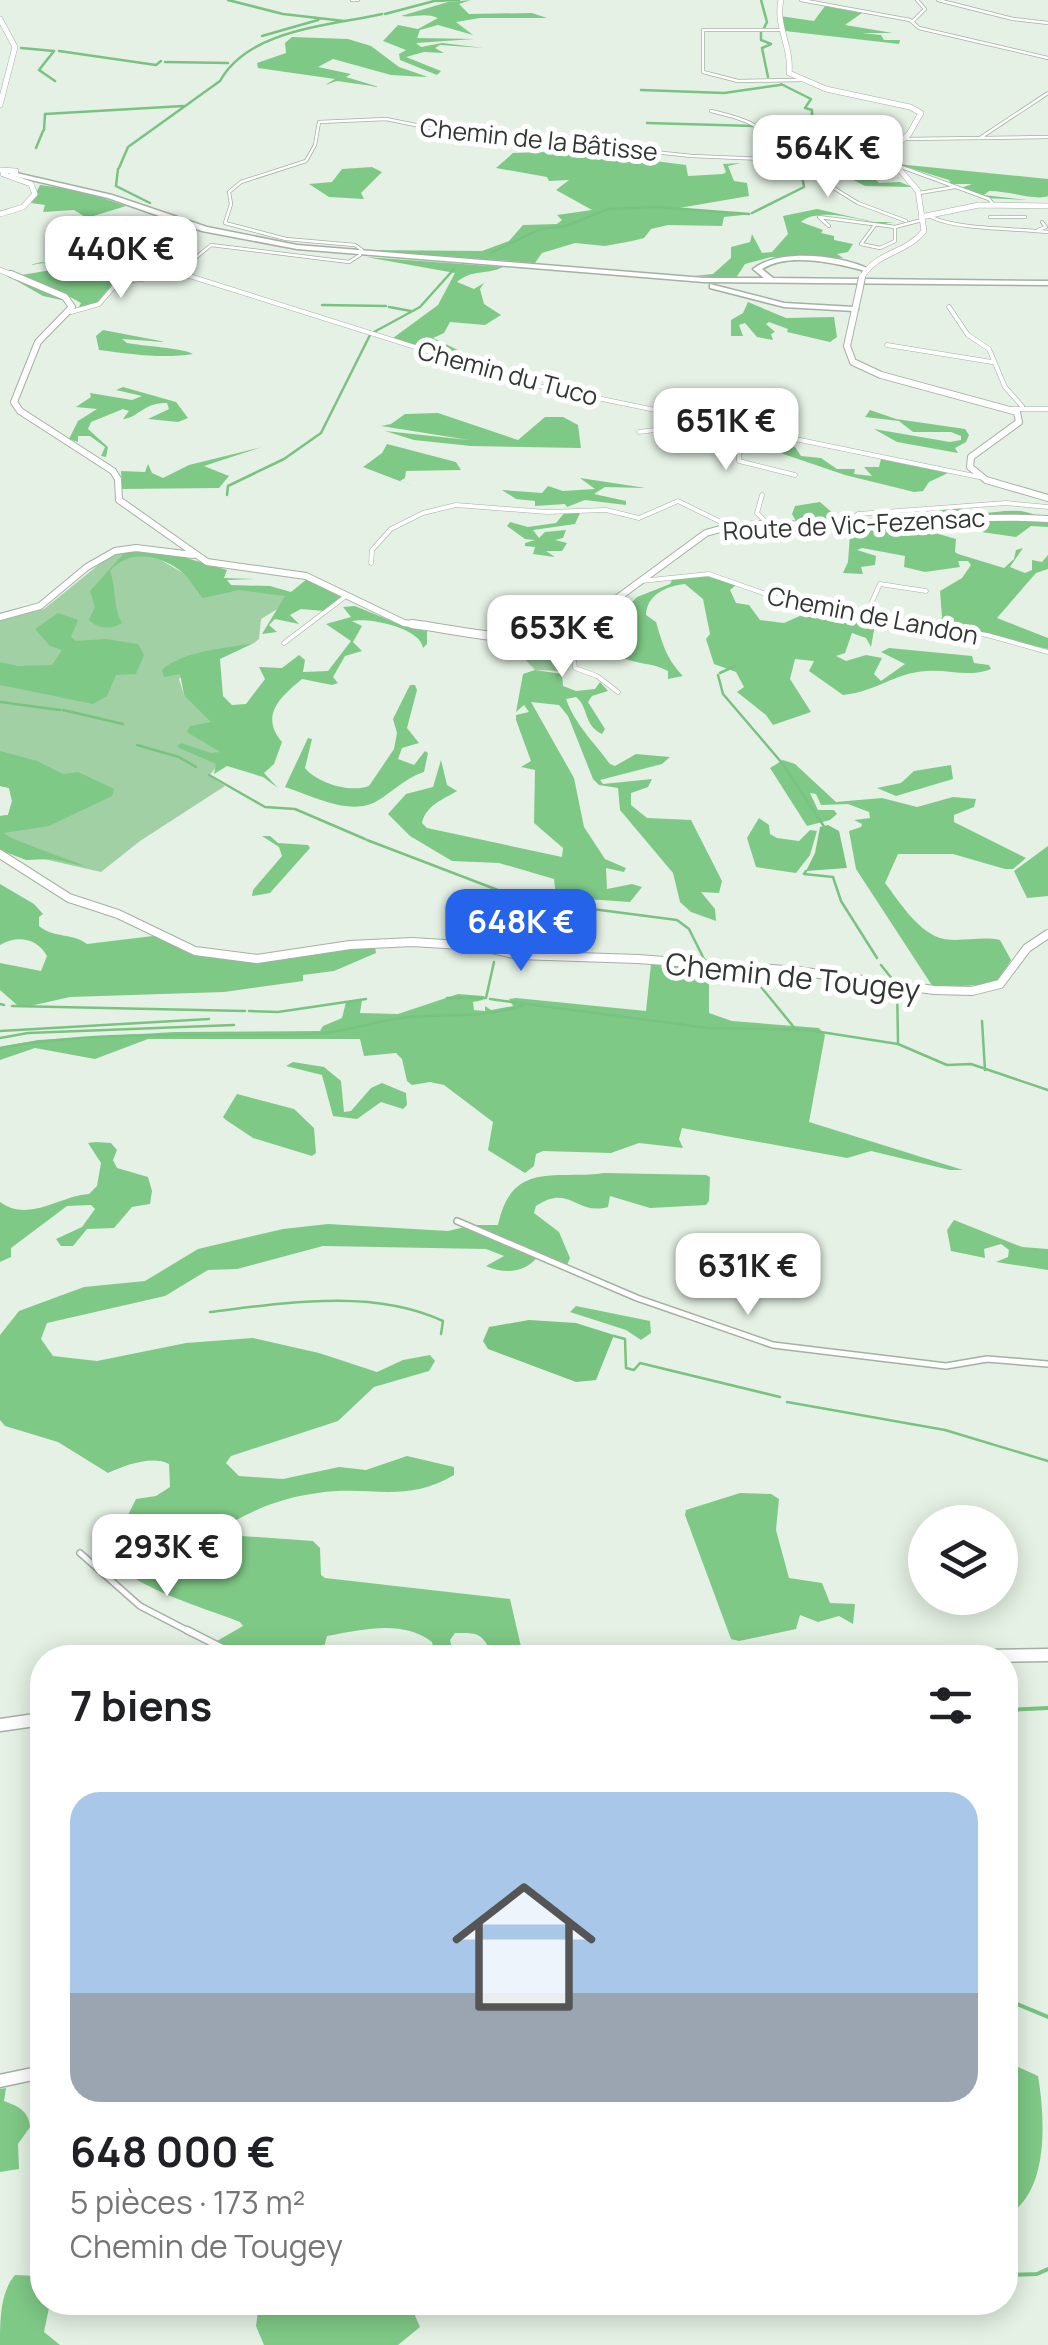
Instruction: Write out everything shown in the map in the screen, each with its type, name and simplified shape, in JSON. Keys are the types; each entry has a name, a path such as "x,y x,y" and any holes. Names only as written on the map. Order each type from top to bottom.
{"highway":[{"path":"4,172 110,196 205,230 272,243 741,282 1048,284"},
{"path":"741,282 758,263 776,258 834,259 867,268"},
{"path":"800,282 764,277 758,266 771,260 830,260 867,268"},
{"path":"637,275 701,283 774,303 855,307"},
{"path":"800,282 791,293 796,302 855,307"}],"main road":[{"path":"0,19 14,38 15,47 0,105"}],"street":[{"path":"781,0 778,12 791,57 788,71 826,90 918,110 920,117 904,139 886,152 918,193 924,230 916,242 867,268 846,350 860,367 1012,410 1020,416 1019,422 971,458 970,467 977,475 1048,498"},
{"path":"800,0 913,21 919,28 1048,58"},
{"path":"828,6 835,0"},
{"path":"913,21 925,9 917,0"},
{"path":"938,0 1013,19 1048,23"},
{"path":"782,30 703,30 702,72 720,82 805,80"},
{"path":"967,139 1004,128 1032,101 1048,93"},
{"path":"711,111 750,121 771,135 777,143 778,159"},
{"name":"Chemin de la Bâtisse","path":"176,274 211,246 349,262 361,252 355,244 274,237 224,222 232,204 229,192 236,185 306,161 315,145 318,123 336,118 392,120 465,135 602,140 625,149 686,156 791,160 858,203 906,221"},
{"path":"904,139 1048,137"},
{"path":"896,165 989,199 993,204"},
{"path":"0,214 29,203 35,194 28,180"},
{"path":"928,186 939,197"},
{"path":"918,193 956,187"},
{"path":"829,226 820,217 894,227 906,221 993,204 1047,205"},
{"path":"931,217 952,228 1000,226"},
{"path":"990,217 1025,217"},
{"path":"999,218 1000,226"},
{"path":"964,220 1048,232"},
{"path":"1039,231 1046,226 1042,222"},
{"path":"860,240 876,224"},
{"path":"852,238 862,245 882,247 897,239 894,227"},
{"path":"862,230 870,231"},
{"path":"0,270 65,297 72,304 71,312 98,304 114,283 176,274"},
{"name":"Chemin du Tuco","path":"176,274 539,386 977,475"},
{"path":"949,307 968,335 989,349 1006,387 1022,406"},
{"name":"Route de Vic-Fezensac","path":"71,312 38,342 14,398 16,407 113,471 118,479 119,500 194,555 228,567 298,573 392,620 426,628 525,639 570,632 706,534 729,526 855,526 1001,517 1048,519"},
{"path":"888,345 992,362"},
{"path":"1012,410 1022,406 1048,409"},
{"path":"639,432 670,428 685,416"},
{"path":"760,432 739,453 739,462 795,475"},
{"path":"762,495 757,513 769,525"},
{"path":"370,563 370,552 390,528 463,504 548,512 580,509 642,518 678,501 729,526"},
{"path":"855,526 854,517 858,514 1006,503 1048,508"},
{"path":"0,617 46,604 100,558 119,549 147,547 194,555"},
{"name":"Chemin de Landon","path":"641,581 691,573 713,574 783,602 1018,642 1048,652"},
{"path":"866,615 880,584 926,592"},
{"path":"284,643 346,596"},
{"path":"570,632 575,668 597,676 618,692"},
{"name":"Chemin de Tougey","path":"0,854 69,898 118,914 178,945 257,960 361,944 421,942 478,946 518,955 790,970 892,981 932,990 972,990 1006,981 1027,944 1048,934"},
{"path":"456,1220 637,1298 774,1345 946,1366 987,1359 1048,1364"},
{"path":"80,1553 140,1606 216,1645"},
{"path":"1018,1655 1048,1655"},
{"path":"0,1725 30,1720"},
{"path":"0,2081 30,2075"}],"shaded area":[{"path":"471,0 459,4 469,14 532,13 547,18 456,22 473,35 438,25 420,30 417,38 474,39 416,43 421,47 442,43 484,48 440,45 435,48 444,53 424,52 406,57 441,71 437,75 400,60 399,54 406,50 383,41 398,25 418,29 438,18 401,16 448,2"},
{"path":"825,6 862,13 845,25 893,33 862,33 900,40 899,44 785,31 780,16 814,21"},
{"path":"292,37 348,39 371,46 399,67 428,77 391,75 333,59 318,67 351,74 346,77 379,87 337,81 325,85 335,79 258,68 257,63 286,53 285,43"},
{"path":"802,135 845,140 853,151 889,143 883,155 853,156 846,162 858,165 862,172 884,174 873,177 879,183 900,182 912,187 865,186 818,162 809,145 791,145"},
{"path":"613,150 613,156 631,158 634,150 646,151 647,160 686,165 688,176 723,174 723,164 741,163 728,166 734,181 747,183 749,196 679,208 753,214 724,217 722,226 668,225 651,229 644,238 605,246 575,243 542,253 535,263 366,250 482,251 509,241 523,225 557,224 562,220 557,215 592,210 556,190 569,180 549,181 547,177 496,168 513,153"},
{"path":"897,164 1048,179 1048,196 989,191 984,195 1027,200 984,198 958,189 972,184 951,184 949,180"},
{"path":"372,167 382,172 361,193 364,199 329,197 309,184 332,182 342,169"},
{"path":"40,185 82,191 126,206 87,218 74,210 43,212 45,205 31,203"},
{"path":"817,209 874,222 895,222 885,223 892,225 888,226 843,216 809,217 801,222 834,236 834,240 853,244 848,252 837,254 843,258 771,257 745,264 736,278 694,276 713,274 731,258 731,247 750,242 752,234 762,253 772,252 788,234 783,216"},
{"path":"366,257 503,267 468,275 457,282 474,289 484,283 480,289 484,304 501,315 485,325 450,322 444,333 433,338 462,352 446,355 393,338 438,305 455,273"},
{"path":"42,262 114,282 97,303 78,309 81,303 63,293 66,301 43,296 10,277 57,269 44,263 29,265"},
{"path":"748,302 786,318 834,317 837,337 830,342 787,332 788,329 769,322 766,324 775,332 771,334 773,340 757,337 745,323 739,325 743,336 731,336 731,320 743,313"},
{"path":"103,330 166,342 122,339 127,343 193,354 158,356 99,350 96,336"},
{"path":"123,387 176,402 188,418 178,422 148,419 169,409 167,403 153,405 128,418 123,419 129,411 123,409 91,422 88,429 108,447 106,457 101,456 105,447 90,436 78,436 78,442 69,439 78,421 97,409 76,407 91,397 90,393 132,400 142,396 116,390"},
{"path":"870,410 896,419 965,429 969,435 966,442 955,448 958,453 897,442 874,429 950,442 961,440 961,436 951,432 913,432 899,421 865,417"},
{"path":"438,413 518,440 545,417 563,417 578,425 581,448 471,446 414,440 385,431 469,440 381,426 405,414"},
{"path":"761,435 765,444 795,447 801,456 821,458 837,469 855,469 854,474 872,476 864,467 879,467 881,459 948,473 929,482 923,491 914,492 845,475 757,445 754,442"},
{"path":"387,444 456,462 461,470 406,471 400,481 415,487 363,467 382,453"},
{"path":"262,447 204,466 229,476 219,488 122,489 121,471 145,472 148,464 152,473 163,478 189,465"},
{"path":"580,478 646,488 605,487 594,494 626,501 626,505 585,500 567,507 535,506 535,501 516,499 502,490 542,493 548,486 563,491 595,489"},
{"path":"820,502 843,522 960,508 976,513 1016,511 1035,515 862,524 775,522 796,521 792,514 795,506"},
{"path":"566,511 581,511 575,524 533,530 539,538 545,532 566,530 563,538 555,540 567,543 562,551 546,551 555,557 533,554 535,547 525,543 535,540 525,539 507,526 510,522 528,527 556,523"},
{"path":"991,519 1048,520 1048,527 1031,526 1016,537 940,526 921,529 956,539 958,554 1004,568 1014,559 1016,550 1023,548 1010,567 1025,573 1032,570 1032,560 1042,562 1048,555 1048,569 1036,573 997,618 1048,638 1048,649 975,634 974,627 950,623 940,627 932,622 942,618 940,591 962,578 971,565 968,561 958,561 960,567 925,572 904,567 905,556 862,548 857,550 876,556 875,565 861,567 863,574 843,573 850,535 855,530"},
{"path":"142,549 188,576 199,594 252,588 290,593 284,605 261,619 259,639 254,643 201,655 179,679 184,695 246,730 209,776 225,786 140,841 101,872 0,849 0,816 8,815 12,801 9,788 0,786 0,619 44,609 112,554"},
{"path":"127,550 163,551 227,570 224,578 255,579 227,580 231,585 270,586 291,592 307,579 341,597 324,611 301,609 290,615 299,624 275,619 269,625 277,632 262,634 285,596 239,590 203,598 176,568 157,559 137,557 110,571 122,623 101,627 89,620 95,607 90,591"},
{"path":"703,575 736,585 730,590 736,603 749,605 760,620 784,623 802,615 830,618 832,612 876,619 871,647 866,638 852,633 845,653 836,656 846,661 866,655 882,658 874,674 881,681 905,664 881,652 889,648 972,656 974,663 989,665 991,669 974,673 915,672 843,695 809,671 814,661 795,659 790,679 811,712 773,725 737,692 744,687 736,672 714,664 706,639 710,634 703,599 685,584 659,592 646,615 656,622 669,657 683,676 668,679 668,671 618,655 620,646 603,638 622,627 621,614 637,597 670,584 673,578"},
{"path":"355,606 427,631 427,644 423,648 413,635 393,626 352,621 362,626 353,642 362,651 345,656 333,677 338,683 302,679 275,708 273,724 282,742 274,764 264,773 278,788 263,777 227,766 214,774 216,764 177,747 181,743 220,752 187,732 190,726 211,722 184,695 180,674 164,677 162,670 193,654 254,643 220,659 223,696 232,705 246,704 265,679 259,667 282,668 299,655 305,660 303,672 328,671 351,641 326,624 351,617 343,607"},
{"path":"58,613 78,620 71,637 76,641 106,639 138,644 144,655 136,674 116,675 107,696 93,704 0,685 0,662 52,665 62,650 50,646 35,629"},
{"path":"568,638 561,671 535,670 519,653 522,642"},
{"path":"535,670 562,674 563,686 576,691 595,689 600,682 608,691 592,696 588,702 605,729 602,734 592,726 576,697 566,699 580,726 610,764 615,766 636,754 670,757 662,764 600,780 603,784 652,779 648,787 631,793 631,805 647,818 691,820 722,881 719,893 701,892 715,909 716,921 691,912 680,902 673,873 620,810 618,788 599,785 593,779 568,716 559,705 531,702 574,778 584,827 605,859 626,868 624,872 606,868 607,889 632,884 642,887 630,902 556,897 554,879 499,863 452,861 410,836 388,814 406,794 433,787 441,760 447,785 457,791 427,812 422,823 427,828 562,857 563,848 534,823 535,770 521,767 531,761 516,715 529,712 524,705 516,712 523,674"},
{"path":"410,685 417,690 407,728 419,743 402,748 398,759 414,765 425,751 428,753 424,772 377,801 355,807 285,787 308,738 312,739 305,768 310,773 344,787 369,786 394,749 397,733 393,719"},
{"path":"0,751 37,761 63,774 78,772 114,789 112,796 49,826 4,833 87,867 52,859 26,860 0,850 0,816 8,815 12,801 9,788 0,786"},
{"path":"783,760 795,764 836,802 882,798 917,807 953,797 976,799 974,807 954,815 954,822 1026,858 1013,869 1005,869 953,854 898,854 885,883 910,916 935,936 951,940 1000,940 1011,960 999,980 983,985 933,987 856,869 849,831 861,827 854,820 870,818 869,812 848,804 821,805 816,794 810,793 818,810 834,810 837,814 807,826 770,768"},
{"path":"951,765 953,779 896,796 877,788 901,783 914,771"},
{"path":"759,818 777,838 799,841 810,830 817,831 810,855 796,873 756,867 747,838"},
{"path":"828,825 839,831 847,868 806,871 815,853 820,827"},
{"path":"262,836 310,848 270,893 252,896 282,856 279,847"},
{"path":"1048,846 1048,896 1027,898 1014,871"},
{"path":"0,884 34,904 43,914 39,926 87,944 153,936 176,945 256,961 360,945 375,947 376,953 334,971 303,975 303,981 224,992 70,997 17,1005 0,990 0,963 41,971 47,956 38,945 26,940 0,945"},
{"path":"651,964 713,968 709,972 709,1013 732,1021 819,1028 825,1035 809,1122 963,1170 871,1151 847,1158 682,1128 679,1139 683,1148 639,1143 611,1153 543,1151 536,1154 534,1166 525,1173 488,1150 493,1122 444,1085 412,1085 396,1053 364,1056 360,1039 148,1039 95,1059 35,1048 0,1060 0,1047 38,1040 175,1032 320,1031 342,1018 346,1002 362,1000 360,1013 398,1014 458,994 484,996 483,1000 473,1002 474,1010 485,1011 485,1006 491,1010 513,1006 509,999 516,998 646,1011"},
{"path":"293,1062 324,1067 341,1081 344,1112 351,1111 371,1088 382,1083 406,1093 407,1105 403,1109 381,1102 357,1119 333,1116 322,1075 286,1066"},
{"path":"237,1094 294,1109 314,1128 316,1153 312,1156 253,1138 226,1120 223,1117"},
{"path":"88,1143 111,1143 117,1150 113,1160 117,1168 148,1177 150,1204 132,1207 114,1228 87,1229 73,1246 61,1246 56,1239 82,1227 95,1209 91,1205 67,1206 11,1248 11,1257 0,1262 0,1202 22,1210 89,1194 97,1186 101,1163"},
{"path":"604,1173 710,1177 706,1205 650,1208 610,1196 608,1207 597,1209 557,1198 536,1206 534,1213 559,1232 570,1258 567,1265 539,1255 522,1268 501,1270 486,1266 504,1256 486,1249 323,1246 237,1269 208,1270 165,1296 47,1323 41,1339 53,1356 97,1361 186,1343 253,1338 377,1372 403,1360 430,1355 435,1361 429,1371 374,1387 338,1421 231,1456 226,1463 239,1476 283,1479 339,1467 366,1470 407,1456 454,1467 454,1475 420,1489 306,1495 252,1512 231,1523 228,1535 313,1541 320,1548 321,1575 325,1578 510,1599 521,1645 487,1645 478,1635 455,1633 451,1645 433,1645 420,1635 395,1628 327,1636 325,1645 225,1645 217,1641 243,1626 240,1622 165,1594 114,1562 104,1549 109,1529 128,1515 136,1499 156,1496 170,1487 169,1464 147,1461 108,1473 58,1442 5,1426 0,1420 0,1335 19,1311 84,1287 145,1281 198,1249 283,1229 328,1224 448,1231 498,1225 513,1190 538,1177"},
{"path":"954,1220 1022,1247 1048,1249 1048,1270 996,1262 1008,1257 1009,1250 1001,1244 984,1249 985,1258 951,1251 947,1230"},
{"path":"576,1306 650,1321 651,1333 641,1340 626,1330 570,1312"},
{"path":"529,1320 576,1323 614,1335 596,1380 576,1382 488,1349 483,1341 489,1327"},
{"path":"740,1493 771,1494 779,1499 776,1530 789,1578 822,1583 830,1603 855,1604 853,1624 839,1616 818,1622 800,1615 796,1629 739,1641 731,1639 685,1515 686,1510"},
{"path":"1018,2067 1038,2076 1042,2115 1041,2156 1029,2192 1019,2207"},
{"path":"6,2088 4,2101 22,2110 30,2127 18,2144 19,2169 0,2172 0,2089"},
{"path":"15,2275 30,2276 30,2315 48,2315 44,2332 60,2345 0,2345 2,2308"},
{"path":"257,2315 415,2315 420,2327 398,2345 264,2345 256,2326"}],"waterway":[{"path":"228,0 283,14 344,21"},
{"path":"385,14 434,1 459,0"},
{"path":"761,0 767,22 763,30"},
{"path":"119,168 128,147 220,81 250,50 292,32 382,14"},
{"path":"262,36 318,20"},
{"path":"761,32 761,40 771,44 762,48 768,77"},
{"path":"21,48 54,51 39,70 55,81"},
{"path":"59,51 156,65 161,61"},
{"path":"165,62 228,63"},
{"path":"781,84 811,99 805,108 812,110 812,115 794,145 798,165"},
{"path":"641,90 724,93 780,85"},
{"path":"44,130 45,114 183,106"},
{"path":"758,126 806,121"},
{"path":"647,123 754,126"},
{"path":"36,148 43,131"},
{"path":"118,169 116,186 150,203"},
{"path":"752,213 804,187 801,170"},
{"path":"491,253 540,229 566,226 608,209 657,207 749,214"},
{"path":"374,332 420,307 454,269"},
{"path":"322,305 386,306"},
{"path":"389,307 411,311"},
{"path":"227,495 228,486 284,459 321,433 370,335"},
{"path":"720,673 735,666"},
{"path":"718,675 723,694 782,763 825,828"},
{"path":"0,702 60,710"},
{"path":"63,710 123,724"},
{"path":"137,745 179,757 196,767"},
{"path":"209,775 265,807 295,809 365,839"},
{"path":"367,840 503,892 554,904 677,920 689,929 705,961"},
{"path":"806,871 804,874 833,877 841,901 877,958"},
{"path":"447,998 486,998 494,962"},
{"path":"881,965 893,980"},
{"path":"748,971 796,1030"},
{"path":"897,985 898,1042"},
{"path":"249,1011 278,1012 366,999"},
{"path":"490,999 708,1028 796,1030"},
{"path":"0,1004 4,1005"},
{"path":"0,1048 117,1036 325,1033 399,1018 482,1014 524,1005"},
{"path":"12,1006 245,1011"},
{"path":"0,1031 209,1019"},
{"path":"982,1021 985,1069"},
{"path":"0,1038 28,1033 234,1025"},
{"path":"796,1030 898,1044 947,1065 971,1064 985,1069"},
{"path":"985,1069 1048,1090"},
{"path":"210,1312 298,1302 358,1301 387,1304 443,1321 441,1334"},
{"path":"614,1336 625,1339 626,1368 634,1370 640,1363 780,1397"},
{"path":"787,1402 945,1430 1048,1461"},
{"path":"1018,1709 1048,1708"},
{"path":"1018,2004 1048,2017"},
{"path":"1018,2275 1048,2269"}]}
